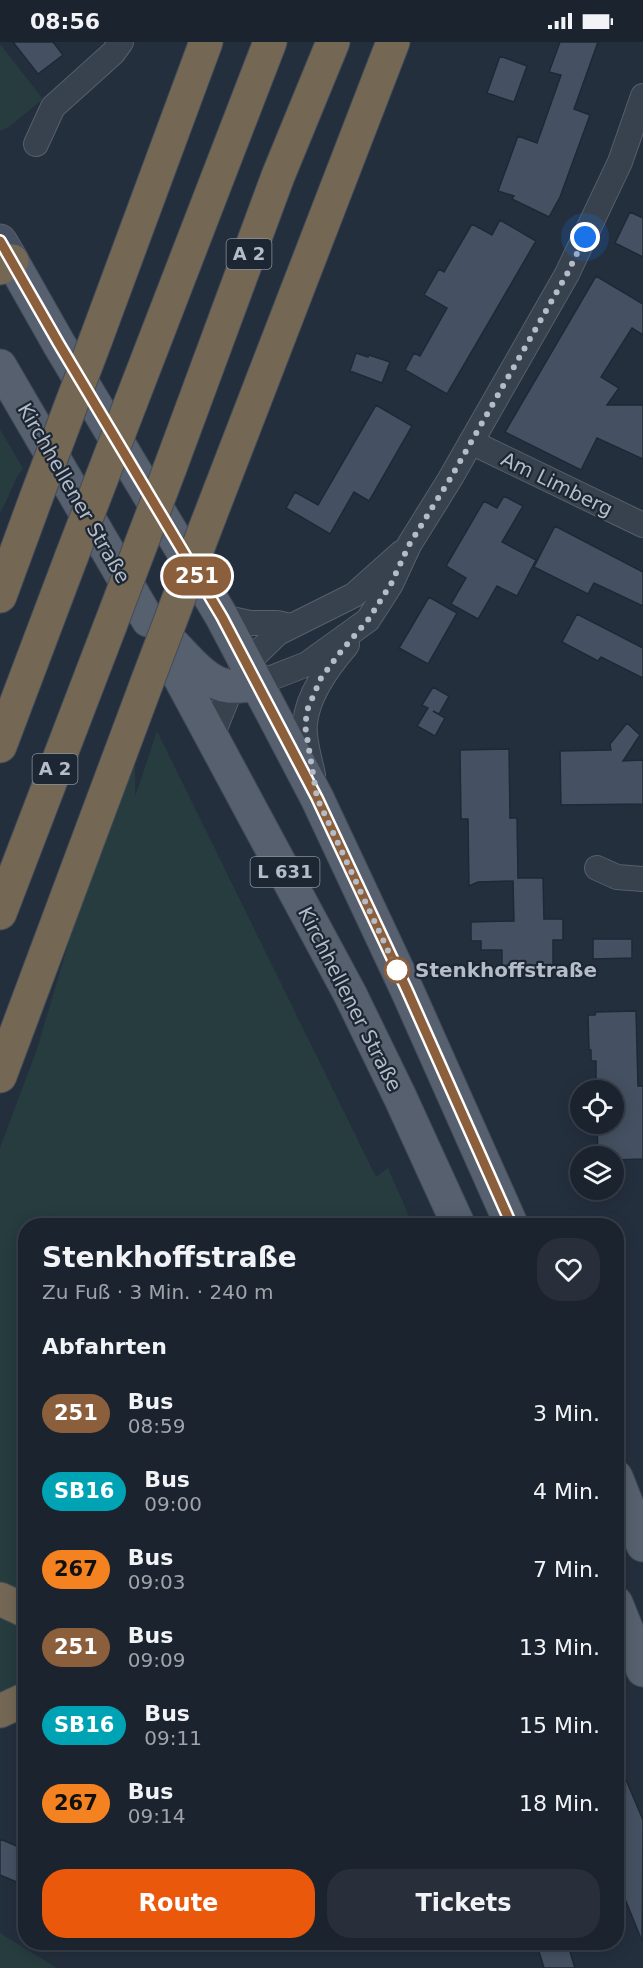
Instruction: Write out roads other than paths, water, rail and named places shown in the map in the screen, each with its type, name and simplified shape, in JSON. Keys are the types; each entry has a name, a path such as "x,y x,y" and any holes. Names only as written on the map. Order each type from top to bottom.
{"highway":[{"path":"0,596 206,42"},
{"path":"0,746 270,42"},
{"name":"A 2","path":"0,913 170,468 278,176 333,42"},
{"path":"0,1076 288,309 393,42"},
{"path":"0,1599 18,1608"},
{"path":"0,1711 18,1703"}],"main road":[{"name":"L 631","path":"4,257 59,344 222,617 245,678 317,798 407,990 508,1218"},
{"name":"Kirchhellener Straße","path":"0,366 148,620"},
{"name":"Kirchhellener Straße","path":"245,678 219,684 168,646 212,736 350,994 455,1218"},
{"path":"624,1497 643,1545"},
{"path":"624,1623 643,1670"}],"street":[{"path":"36,144 53,107 113,53 121,42"},
{"path":"317,798 305,725 308,708 321,678 368,620 391,584 409,545 567,274 620,162 643,96"},
{"name":"Am Limberg","path":"471,442 643,525"},
{"path":"212,736 245,678 278,633 354,595 409,545"},
{"path":"222,617 250,623 277,623 291,626"},
{"path":"245,678 307,664 368,620"},
{"path":"597,868 617,877 643,879"}],"place":[{"name":"Stenkhoffstraße","path":"397,970"}]}
